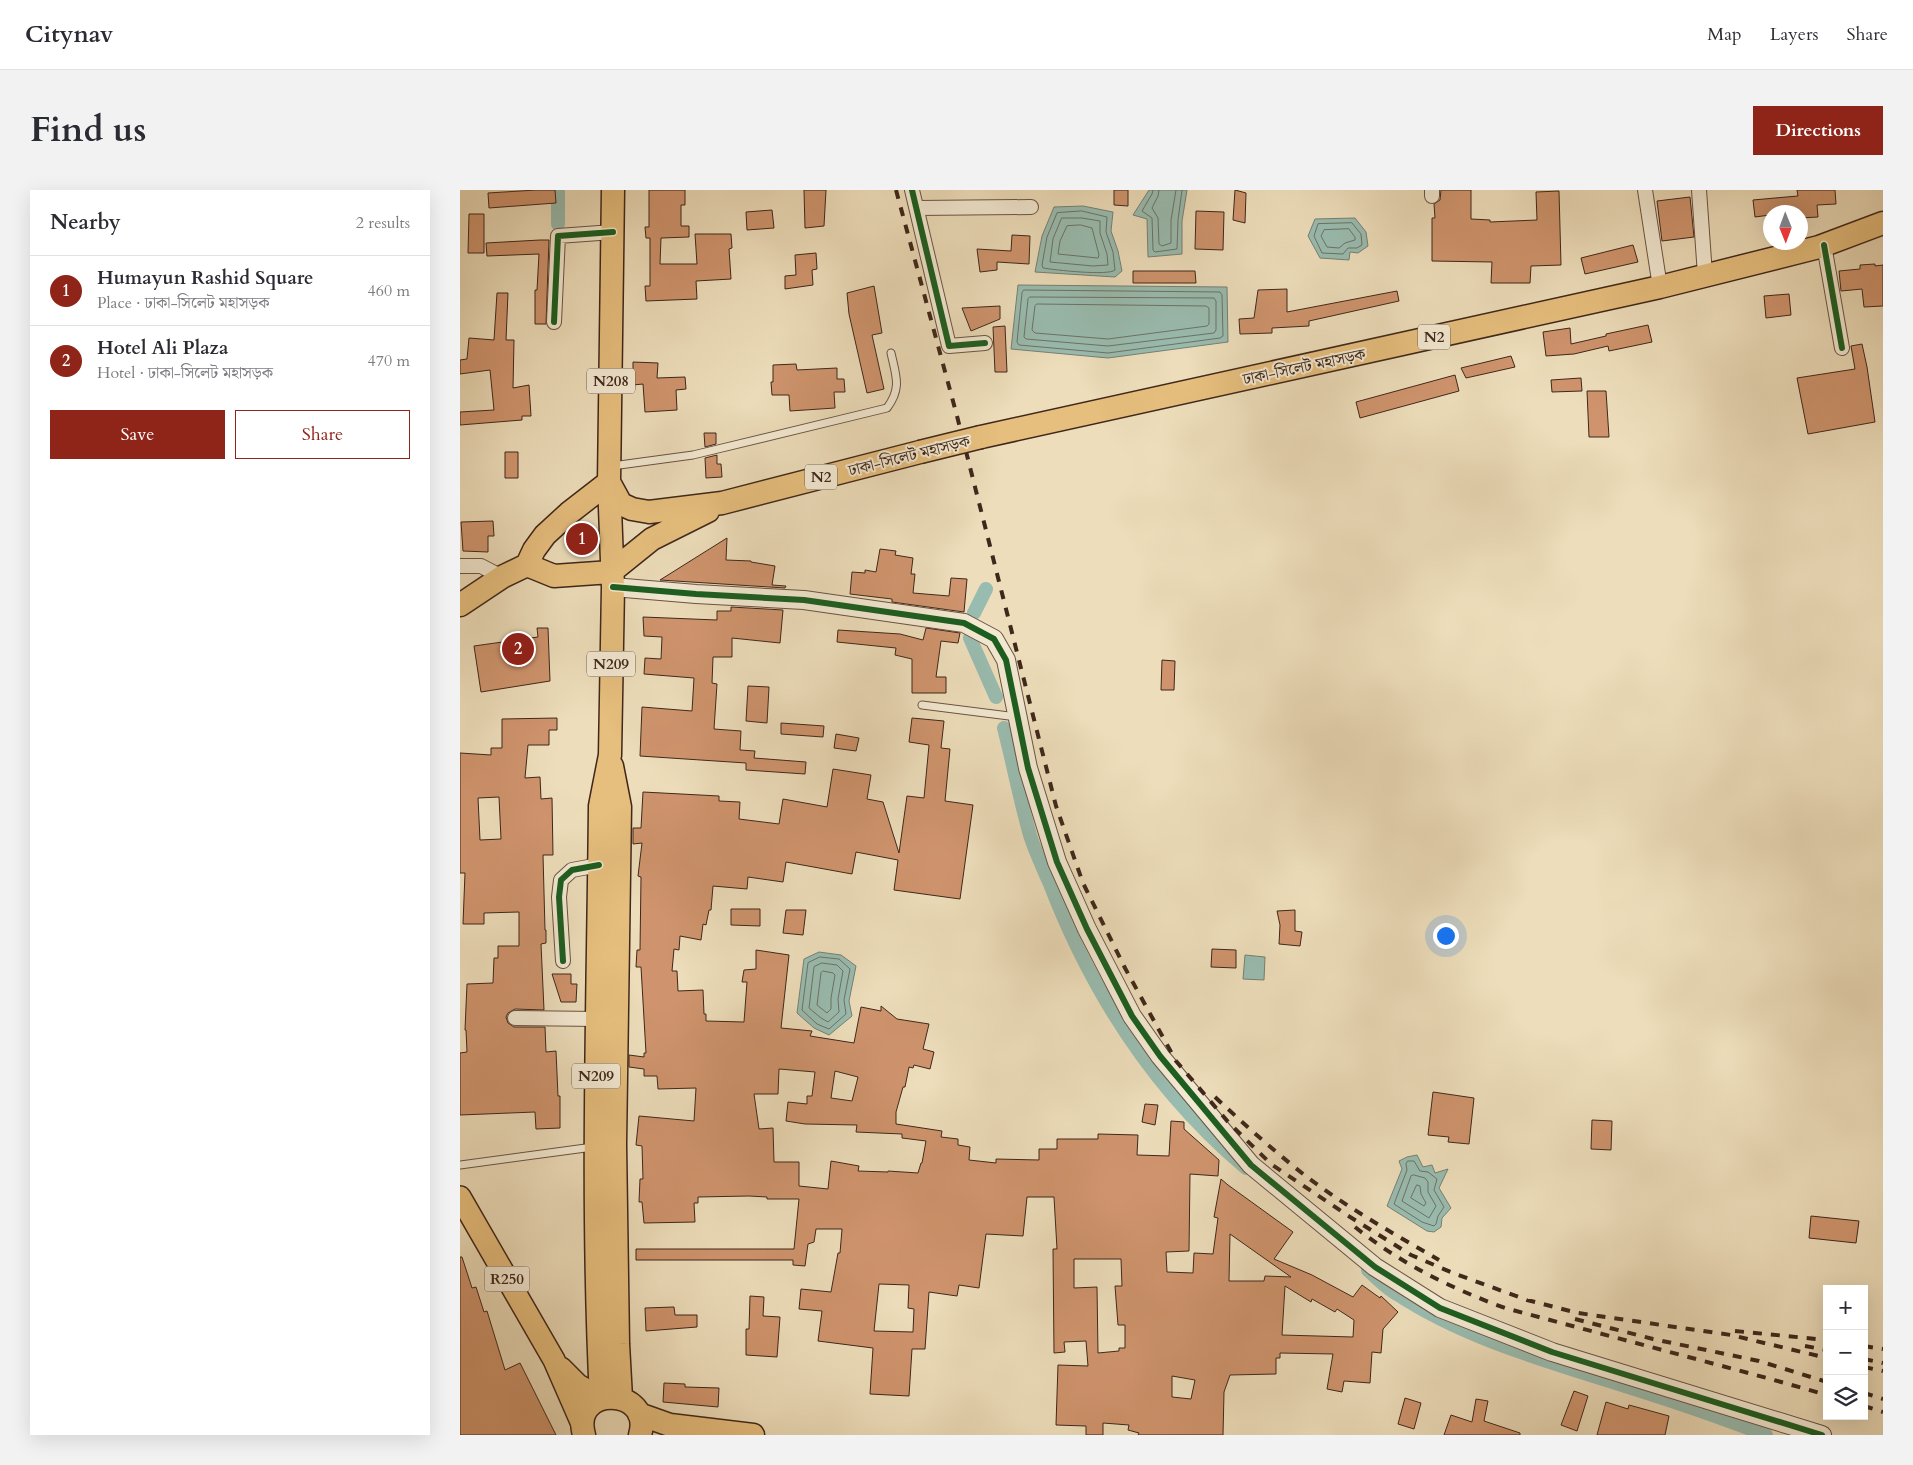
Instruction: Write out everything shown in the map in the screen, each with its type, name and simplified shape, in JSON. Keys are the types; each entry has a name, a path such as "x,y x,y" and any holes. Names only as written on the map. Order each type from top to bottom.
{"highway":[{"name":"N208","path":"612,580 609,474 614,232 613,190"},
{"name":"ঢাকা-সিলেট মহাসড়ক","path":"609,474 621,504 640,511 649,512 722,503 982,437 1660,287 1824,245 1883,223"},
{"path":"460,605 502,577 527,565 534,550 545,535 609,474"},
{"name":"ঢাকা-সিলেট মহাসড়ক","path":"612,580 652,539 722,503"},
{"path":"527,565 554,576 612,580"},
{"name":"N209","path":"611,1398 599,1353 596,1146 600,806 610,755 612,580"},
{"name":"N209","path":"610,755 620,807 615,1144 618,1344 611,1398"},
{"path":"583,1430 588,1409 611,1398 634,1407 639,1424 753,1435"}],"main road":[{"name":"R250","path":"460,1197 554,1360 583,1430"},
{"path":"554,1360 577,1374 592,1368 599,1353"},
{"name":"R250","path":"554,1360 578,1386 611,1398"}],"street":[{"path":"912,190 949,346 985,343"},
{"path":"1645,190 1660,287"},
{"path":"1699,190 1705,275"},
{"path":"917,208 1031,207"},
{"path":"554,322 558,236 614,232"},
{"path":"1824,245 1842,348"},
{"path":"460,566 481,566 502,577"},
{"path":"612,580 696,594 804,600 964,623 994,639 1006,660 1028,768 1057,862 1087,929 1132,1016 1160,1056 1251,1165 1375,1267 1440,1308 1552,1352 1822,1435"},
{"path":"563,961 559,897 561,880 572,870 599,866"},
{"path":"515,1018 597,1019"}],"lane":[{"path":"609,474 887,408 896,397 897,383 892,353"},
{"path":"922,705 1018,717"},
{"path":"460,1165 596,1146"}],"water":[{"path":"1149,190 1187,190 1182,221 1182,254 1148,257 1147,219 1133,215"},
{"path":"1083,206 1113,212 1111,231 1122,271 1115,277 1035,272 1042,236 1054,207"},
{"path":"1355,218 1366,232 1368,246 1358,253 1350,252 1349,260 1320,258 1308,236 1315,219"},
{"path":"1018,285 1227,287 1228,342 1108,358 1011,349"},
{"path":"819,952 841,955 856,966 849,1001 852,1016 829,1035 814,1028 797,1013 804,959"},
{"path":"1245,955 1265,957 1264,980 1243,979"},
{"path":"1417,1155 1423,1167 1432,1165 1435,1173 1448,1169 1439,1188 1451,1208 1442,1218 1441,1227 1434,1232 1427,1231 1387,1206 1402,1169 1399,1161"}],"building":[{"path":"555,190 556,203 489,208 488,193"},
{"path":"649,190 685,190 685,205 681,205 681,226 689,226 689,237 661,238 660,264 697,264 695,234 731,234 732,248 729,249 731,279 696,281 697,299 646,301 645,286 650,286 650,238 646,238 645,227 649,227"},
{"path":"804,190 826,190 824,226 805,228"},
{"path":"1114,190 1128,190 1128,206 1114,205"},
{"path":"1235,190 1246,193 1245,223 1233,220"},
{"path":"1441,190 1471,190 1471,219 1490,220 1490,222 1537,220 1536,192 1559,191 1561,265 1531,266 1530,283 1491,283 1492,262 1432,261 1432,218 1435,218 1434,204 1440,200"},
{"path":"1797,190 1835,190 1836,204 1817,205 1818,217 1808,218 1808,205 1763,205 1763,216 1755,217 1753,200 1798,196"},
{"path":"1690,197 1694,237 1662,241 1657,201"},
{"path":"772,210 774,228 747,230 746,212"},
{"path":"1196,211 1224,212 1223,250 1195,249"},
{"path":"469,214 484,214 484,253 468,253"},
{"path":"1012,235 1030,236 1029,264 997,262 997,270 980,272 977,249 1011,251"},
{"path":"549,240 546,324 535,324 535,290 537,290 539,254 487,256 486,243"},
{"path":"1633,245 1638,262 1585,274 1581,258"},
{"path":"816,253 817,269 812,270 813,285 785,289 785,276 796,275 795,255"},
{"path":"1875,264 1875,266 1883,265 1883,306 1864,307 1862,289 1841,291 1839,271 1860,269 1860,265"},
{"path":"1133,271 1195,271 1196,283 1133,283"},
{"path":"874,286 882,333 872,335 884,389 867,393 849,314 847,293"},
{"path":"1287,289 1287,312 1397,291 1399,301 1309,321 1309,326 1272,328 1272,333 1240,334 1239,319 1254,318 1258,290"},
{"path":"497,293 508,293 506,340 514,340 513,388 529,385 531,416 522,416 522,420 460,425 460,412 494,410 490,370 460,374 460,360 467,359 469,338 494,340"},
{"path":"1789,294 1791,315 1766,318 1764,296"},
{"path":"1000,306 1000,319 971,331 962,308"},
{"path":"1648,325 1652,342 1609,351 1608,346 1574,354 1546,356 1543,332 1570,328 1571,344"},
{"path":"1005,326 1007,372 995,372 993,327"},
{"path":"1862,344 1875,422 1808,434 1797,378 1855,369 1851,346"},
{"path":"1511,356 1515,367 1466,378 1461,368"},
{"path":"633,362 658,363 657,378 685,377 686,389 676,390 677,410 645,412 643,384 633,385"},
{"path":"796,364 797,370 837,368 837,379 844,379 845,392 834,392 835,408 790,411 789,395 772,395 773,365"},
{"path":"1455,375 1459,391 1360,418 1356,402"},
{"path":"1581,378 1582,391 1552,392 1551,380"},
{"path":"1587,391 1606,391 1609,437 1589,437"},
{"path":"704,433 716,433 716,444 705,447"},
{"path":"505,452 518,452 518,478 505,478"},
{"path":"717,455 717,464 721,464 722,477 706,478 705,458"},
{"path":"493,521 494,536 488,536 488,552 463,551 461,522"},
{"path":"727,538 726,560 751,561 775,566 772,585 786,586 785,588 660,580"},
{"path":"880,549 896,551 895,555 913,558 911,574 915,574 913,593 949,596 951,578 967,579 964,612 892,602 892,599 850,594 852,572 865,573 865,570 876,572"},
{"path":"731,607 783,610 780,643 732,638 732,657 713,657 712,683 717,684 714,729 741,731 740,750 755,751 754,758 806,762 805,774 746,770 746,763 640,756 642,707 692,711 694,678 644,674 645,658 661,659 662,637 644,636 643,617 717,620 717,611 731,611"},
{"path":"537,628 548,628 550,681 481,692 474,646 538,637"},
{"path":"926,628 960,633 958,643 941,641 936,677 946,677 946,693 912,693 912,659 895,655 896,648 837,642 838,630 900,634 923,640"},
{"path":"1162,660 1175,661 1174,690 1161,690"},
{"path":"748,686 769,687 767,723 746,721"},
{"path":"557,718 557,730 549,730 549,745 528,745 525,778 540,777 541,799 552,798 553,855 543,855 546,943 541,944 544,1010 515,1009 508,1013 506,1017 508,1023 514,1027 545,1027 546,1052 556,1051 558,1096 560,1096 560,1128 536,1129 535,1112 460,1115 460,1053 467,1052 465,1030 467,984 493,983 494,958 498,958 498,946 519,946 519,912 484,913 484,924 463,924 465,873 460,873 460,753 491,755 491,748 502,748 502,719","holes":["499,797 501,839 480,840 478,798"]},
{"path":"912,718 944,721 941,748 950,749 945,801 973,805 960,899 894,890 898,860 856,852 852,874 786,862 783,882 748,877 747,889 713,886 711,910 709,910 706,925 703,924 701,940 680,936 679,950 674,949 672,971 677,971 678,991 703,990 706,1021 744,1022 747,982 742,982 744,970 756,969 756,950 789,955 781,1028 812,1031 810,1036 854,1043 861,1007 881,1011 881,1006 897,1019 929,1024 923,1049 934,1052 930,1069 914,1065 913,1068 909,1067 905,1087 903,1087 896,1112 896,1124 942,1131 941,1137 958,1139 958,1145 970,1147 969,1160 996,1163 996,1159 1039,1160 1039,1149 1057,1149 1057,1139 1098,1139 1098,1134 1138,1135 1137,1155 1169,1156 1171,1121 1184,1122 1184,1129 1219,1160 1218,1176 1190,1174 1189,1251 1166,1252 1167,1272 1193,1273 1194,1253 1213,1254 1218,1218 1214,1217 1221,1179 1293,1232 1274,1259 1312,1275 1353,1297 1362,1285 1380,1298 1381,1296 1398,1312 1383,1329 1381,1353 1372,1352 1370,1383 1344,1381 1342,1392 1327,1389 1333,1354 1280,1353 1280,1358 1276,1358 1276,1374 1230,1375 1224,1392 1223,1435 1138,1435 1139,1433 1128,1430 1129,1425 1103,1423 1103,1435 1086,1435 1086,1426 1056,1425 1058,1365 1088,1366 1086,1341 1064,1342 1065,1352 1054,1353 1053,1249 1057,1249 1054,1197 1027,1197 1023,1236 986,1234 979,1288 959,1285 957,1296 929,1292 925,1349 912,1349 909,1396 870,1394 873,1348 818,1341 822,1311 799,1309 801,1289 831,1292 838,1253 840,1253 842,1229 816,1229 814,1242 808,1244 805,1266 793,1265 793,1260 636,1260 636,1249 794,1249 799,1199 767,1199 767,1197 749,1196 698,1197 698,1203 694,1203 695,1222 644,1223 642,1202 639,1202 640,1179 643,1179 642,1146 636,1145 639,1116 694,1121 696,1088 658,1089 657,1076 644,1076 644,1069 629,1067 629,1055 644,1057 644,1053 646,1053 641,967 636,967 637,950 640,950 641,877 638,876 642,843 633,844 633,828 641,828 643,792 719,796 719,801 740,802 739,819 779,824 783,799 827,807 833,769 871,775 867,799 883,802 899,853 907,796 924,798 929,745 909,742","holes":["779,1069 815,1072 812,1096 807,1096 807,1104 788,1102 786,1121 805,1124 857,1125 856,1132 902,1134 902,1138 926,1141 918,1173 858,1171 859,1166 831,1161 828,1189 799,1186 799,1162 774,1162 773,1128 759,1129 754,1094 778,1094","835,1071 858,1077 852,1101 831,1098","1230,1234 1291,1277 1265,1276 1264,1281 1229,1281","1074,1259 1121,1259 1122,1286 1115,1286 1118,1325 1125,1325 1125,1348 1119,1348 1119,1351 1098,1353 1097,1287 1074,1288","879,1284 909,1285 908,1308 914,1309 913,1332 874,1331","1285,1286 1311,1302 1312,1299 1335,1312 1337,1309 1354,1320 1353,1337 1282,1335","1172,1376 1195,1380 1191,1399 1172,1397"]},
{"path":"781,723 824,726 823,737 781,734"},
{"path":"836,734 859,738 856,751 834,748"},
{"path":"731,909 760,909 760,926 731,925"},
{"path":"786,910 806,910 803,935 783,933"},
{"path":"1295,910 1295,931 1302,932 1300,946 1279,944 1280,925 1277,911"},
{"path":"1212,949 1236,950 1236,968 1211,967"},
{"path":"552,974 571,974 571,984 577,984 576,1002 561,1002"},
{"path":"1433,1092 1474,1098 1469,1144 1448,1142 1449,1137 1428,1135"},
{"path":"1145,1104 1158,1105 1155,1125 1142,1122"},
{"path":"1592,1120 1612,1121 1611,1150 1591,1149"},
{"path":"1811,1216 1859,1221 1856,1243 1809,1238"},
{"path":"460,1257 462,1257 472,1288 476,1287 484,1312 487,1311 505,1370 520,1363 556,1435 460,1435"},
{"path":"750,1296 764,1297 763,1316 780,1317 777,1357 746,1355 746,1329 749,1329"},
{"path":"674,1307 675,1315 697,1315 697,1327 646,1331 645,1308"},
{"path":"664,1383 685,1384 685,1387 719,1388 718,1407 663,1402"},
{"path":"1574,1391 1588,1396 1577,1431 1561,1425"},
{"path":"1405,1398 1421,1403 1414,1429 1398,1424"},
{"path":"1476,1399 1488,1401 1484,1421 1520,1433 1520,1435 1444,1435 1451,1415 1472,1422"},
{"path":"1606,1402 1628,1409 1629,1405 1669,1416 1665,1435 1597,1435"}],"waterway":[{"path":"558,190 558,224"},
{"path":"974,613 986,589"},
{"path":"970,638 996,697"},
{"path":"1004,728 1032,841 1086,964 1130,1038 1156,1073 1183,1107 1246,1168"},
{"path":"1368,1270 1393,1292 1444,1321 1469,1332 1519,1352 1682,1404 1766,1435"}],"railway":[{"path":"896,190 957,416 1056,806 1083,883 1125,968 1176,1061 1229,1123 1271,1164 1411,1255 1453,1273 1527,1300 1578,1313 1731,1335 1823,1357"},
{"path":"1215,1097 1307,1177 1371,1220 1439,1260"},
{"path":"1355,1227 1390,1252 1426,1274 1505,1308 1823,1394"},
{"path":"1575,1319 1653,1339 1759,1361 1823,1381"},
{"path":"1735,1331 1823,1340"},
{"path":"1805,1346 1823,1349"},
{"path":"1868,1347 1883,1349"},
{"path":"1868,1360 1883,1363"},
{"path":"1868,1368 1883,1371"},
{"path":"1868,1394 1883,1399"},
{"path":"1868,1407 1883,1412"}],"cycle path":[{"path":"912,190 949,346 985,343"},
{"path":"554,322 558,236 613,232"},
{"path":"1824,245 1842,348"},
{"path":"613,587 804,600 964,623 994,639 1006,660 1028,768 1057,862 1087,929 1132,1016 1160,1056 1251,1165 1375,1267 1440,1308 1552,1352 1822,1435"},
{"path":"563,961 559,897 561,880 572,870 599,865"}],"place":[{"name":"Humayun Rashid Square","path":"582,539"},
{"name":"Hotel Ali Plaza","path":"518,649"}]}
